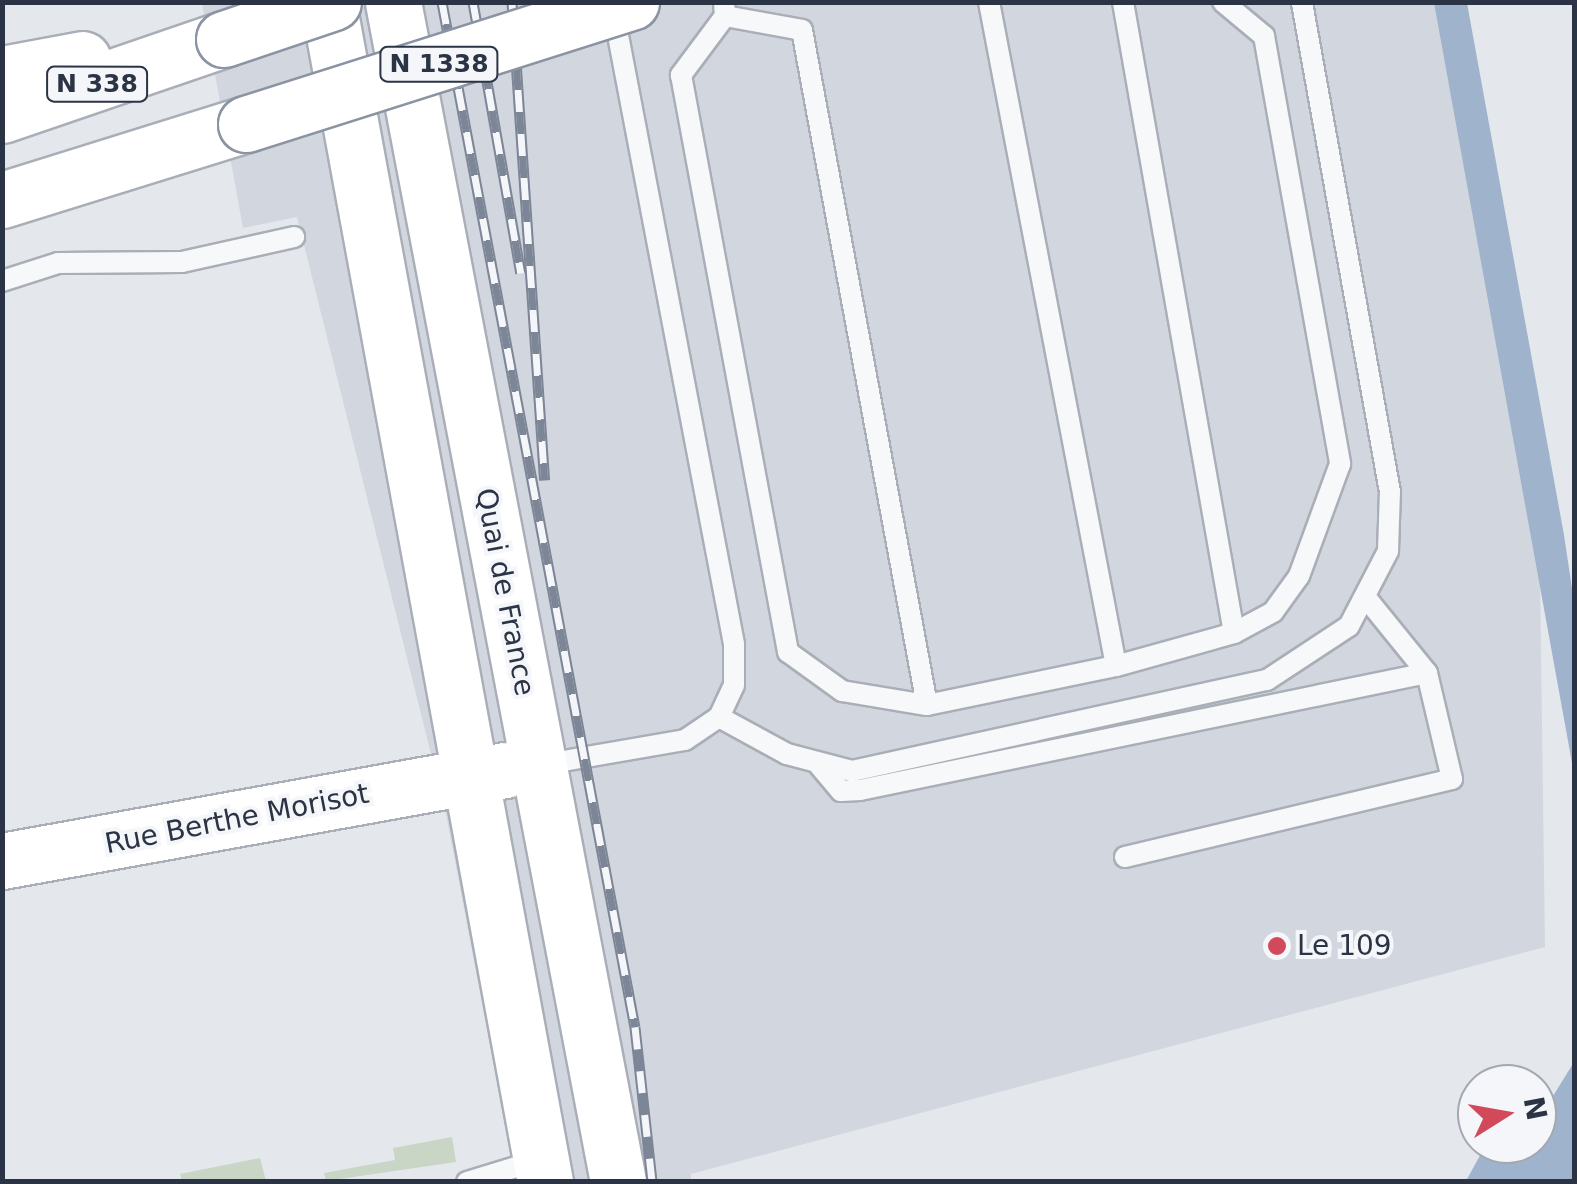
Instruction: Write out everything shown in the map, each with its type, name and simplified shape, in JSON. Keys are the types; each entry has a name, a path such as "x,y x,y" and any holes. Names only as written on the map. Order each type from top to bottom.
{"main road":[{"path":"2,74 77,59 207,44 330,2 543,1170"},
{"name":"Quai de France","path":"393,2 618,1182"},
{"name":"N 1338","path":"2,200 631,2"},
{"name":"N 338","path":"2,115 207,44"},
{"name":"Rue Berthe Morisot","path":"2,861 538,765"}],"lane":[{"path":"538,765 685,740 719,717 734,685 734,644 612,2"},
{"path":"989,2 1116,666"},
{"path":"1123,2 1234,633"},
{"path":"928,705 802,30 724,7 681,75 788,652 842,691 928,705 1116,666 1234,633 1273,612 1299,576 1340,464 1264,36 1223,2"},
{"path":"719,717 819,765 852,771 1267,680 1333,640 1367,599 1388,551 1390,492 1302,2"},
{"path":"2,281 58,263 182,262 294,237"},
{"path":"1126,857 1452,779 1428,673 1367,599"},
{"path":"819,765 842,791 860,790 1428,673"},
{"path":"467,1182 543,1170"}],"shaded area":[{"path":"202,3 1434,3 1540,578 1545,947 691,1174 691,1181 516,1181 446,814 297,217 243,228"}],"green space":[{"path":"452,1137 456,1162 326,1181 324,1173 395,1160 393,1148"},
{"path":"260,1158 266,1181 182,1181 180,1174"}],"water":[{"path":"1434,3 1467,3 1564,535 1574,602 1574,774"},
{"path":"1574,1062 1574,1181 1466,1181 1475,1164 1557,1164 1557,1090"}],"railway":[{"path":"442,2 635,1027 652,1182"},
{"path":"473,2 521,273"},
{"path":"512,2 545,480"}],"place":[{"name":"Le 109","path":"1277,946"}]}
